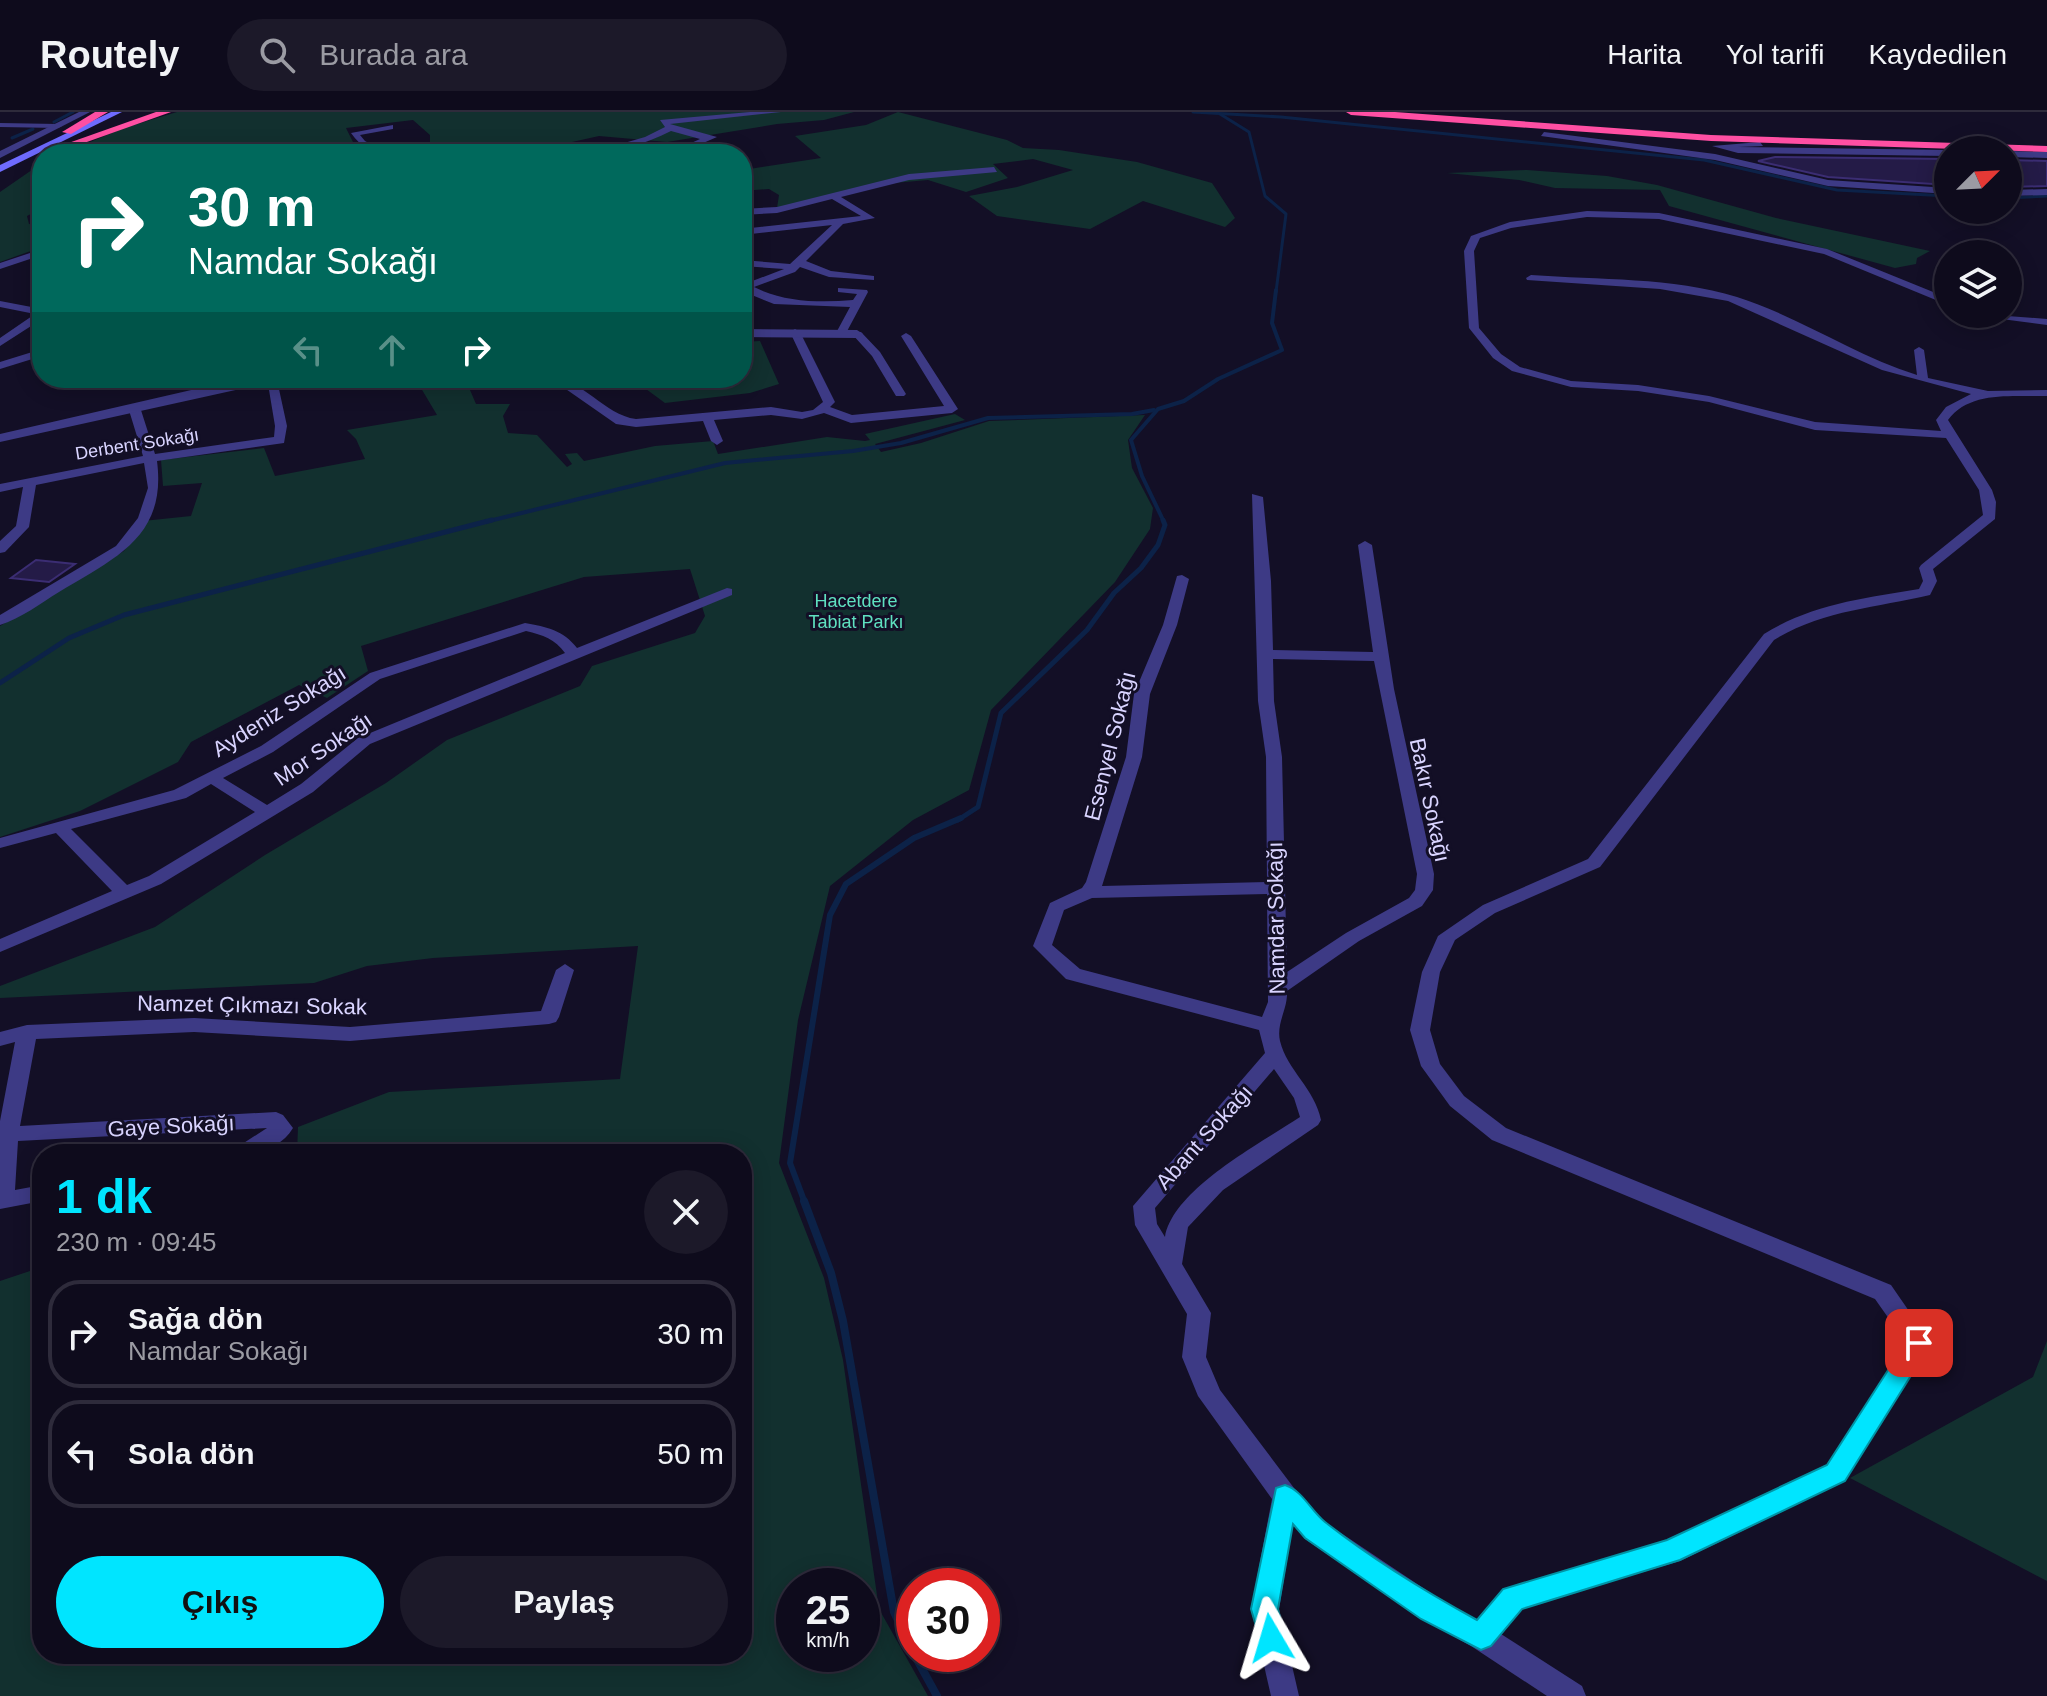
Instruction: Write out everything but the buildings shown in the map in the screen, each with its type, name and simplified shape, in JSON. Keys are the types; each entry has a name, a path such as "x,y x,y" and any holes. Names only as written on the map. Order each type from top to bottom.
{"highway":[{"path":"60,144 103,112"},
{"path":"60,144 166,112"},
{"path":"1351,112 1711,138 2047,150"},
{"path":"1405,112 1758,136 2047,150"},
{"path":"1335,113 1544,134"},
{"path":"1760,144 1934,149"},
{"path":"2022,152 2047,150"}],"main road":[{"path":"60,144 118,112"},
{"path":"60,144 136,112"},
{"path":"0,169 32,156"},
{"path":"0,180 32,163"}],"street":[{"path":"0,155 86,112"},
{"path":"656,112 667,125 713,138 697,144"},
{"path":"626,144 667,125 777,112"},
{"path":"0,125 58,126"},
{"path":"364,144 355,133 390,127"},
{"path":"1544,134 1715,157 1828,183 1934,188"},
{"path":"1624,143 1760,144"},
{"path":"1716,146 1738,150 1934,153"},
{"path":"752,211 777,210 909,177 994,170"},
{"path":"2022,193 2047,192"},
{"path":"752,230 838,224 870,218 835,197"},
{"path":"777,210 787,228"},
{"path":"1934,296 1827,252 1659,216 1602,213 1510,225 1476,236 1469,251 1474,328 1497,356 1516,369 1571,384 1697,397 1815,426 1948,435"},
{"path":"752,285 781,275 794,266 838,224"},
{"path":"0,266 32,255"},
{"path":"752,264 807,264 829,274 870,278"},
{"path":"1531,278 1696,291 1730,299 1767,312 1857,356 1923,380 2047,401"},
{"path":"841,333 863,292 842,290"},
{"path":"752,291 774,301 835,305 857,303"},
{"path":"0,304 32,311"},
{"path":"2022,319 2047,322"},
{"path":"0,343 32,320"},
{"path":"795,332 829,402 824,409"},
{"path":"752,333 857,334 876,354 900,394"},
{"path":"571,388 620,421 636,423 771,411 791,417 824,409 851,419 952,409 906,336"},
{"path":"1919,350 1923,380"},
{"path":"0,366 32,355"},
{"path":"0,438 232,388"},
{"name":"Derbent Sokağı","path":"0,488 150,458 280,440 279,388"},
{"path":"1481,1637 1513,1598 1671,1552 1836,1473 1919,1343 1883,1292 1499,1134 1457,1101 1431,1066 1420,1030 1431,972 1447,936 1489,909 1594,863 1769,637 1789,622 1809,615 1925,592 1930,581 1926,568 1939,554 1990,516 1991,502 1984,484 1948,435 1942,420 1947,410 1962,402 1993,394 2047,393"},
{"path":"0,621 121,549 144,519 154,488 150,458 134,407"},
{"path":"707,417 717,441"},
{"path":"0,549 8,545 22,527 30,481"},
{"name":"Namdar Sokağı","path":"1171,1263 1178,1224 1215,1184 1311,1120 1310,1107 1275,1055 1269,1026 1278,1002 1274,757 1266,701 1264,581 1257,497"},
{"name":"Bakır Sokağı","path":"1278,988 1363,930 1405,908 1420,897 1426,887 1421,850 1395,746 1365,545"},
{"name":"Esenyel Sokağı","path":"1089,892 1134,757 1142,694 1170,625 1182,579"},
{"name":"Mor Sokağı","path":"0,946 155,880 307,788 364,741 727,592"},
{"name":"Aydeniz Sokağı","path":"0,843 180,794 267,749 375,676 423,660 525,627 546,631 563,640 573,653"},
{"path":"1265,654 1381,657"},
{"path":"212,778 267,812"},
{"path":"60,827 123,892"},
{"path":"1269,1026 1073,974 1042,946 1056,907 1089,892 1276,888"},
{"name":"Namzet Çıkmazı Sokak","path":"0,1039 27,1032 194,1025 350,1034 549,1017 565,970"},
{"path":"27,1032 8,1134 2,1201 32,1195"},
{"name":"Abant Sokağı","path":"1171,1263 1146,1225 1144,1206 1275,1055"},
{"name":"Gaye Sokağı","path":"8,1134 276,1120 283,1128 258,1144"},
{"path":"1171,1263 1199,1313 1194,1357 1210,1396 1314,1530 1431,1609 1481,1637 1572,1696"},
{"path":"1285,1496 1265,1609 1285,1696"}],"green space":[{"path":"177,112 854,112 824,120 777,124 667,142 599,136 563,144 430,144 430,135 413,120 346,128 353,142 344,144 85,144"},
{"path":"898,112 1007,140 1023,148 1059,150 1137,162 1212,183 1235,218 1225,227 1143,201 1090,229 997,216 969,196 1017,187 1073,170 1033,159 993,164 1008,178 966,192 928,180 882,184 777,208 779,195 769,189 752,190 752,168 821,158 795,136 866,125"},
{"path":"32,170 32,213 27,216 29,224 32,224 32,251 0,262 0,192"},
{"path":"1527,170 1607,176 1657,185 1776,218 1930,251 1917,258 1916,264 1895,268 1669,206 1660,190 1555,188 1519,180 1447,173"},
{"path":"752,341 760,341 779,384 750,393 665,403 645,388 752,388"},
{"name":"Hacetdere Tabiat Parkı","path":"421,388 481,388 470,390 476,404 510,404 503,416 508,433 537,435 567,467 572,464 565,454 577,453 584,461 655,446 713,441 718,454 827,437 865,441 870,440 865,434 955,414 965,420 875,444 881,452 989,421 1145,415 1128,440 1132,468 1153,508 1150,529 1115,582 991,710 969,790 913,820 830,886 798,1020 779,1163 824,1278 843,1360 873,1568 776,1568 776,1672 880,1672 880,1611 896,1639 896,1672 914,1672 928,1696 0,1696 0,1281 32,1270 32,1664 752,1664 752,1144 297,1144 298,1127 389,1092 620,1079 638,946 433,958 367,966 314,983 0,998 0,986 155,927 265,855 386,783 447,740 580,686 592,666 695,633 705,616 690,569 584,577 361,646 368,671 327,698 299,685 191,742 178,762 80,811 0,837 0,626 124,551 143,521 191,516 202,483 163,486 161,460 264,448 275,476 365,459 356,439 347,430 437,415"},
{"path":"2047,1341 2047,1581 1850,1478 2033,1377"}],"waterway":[{"path":"54,122 73,112"},
{"path":"1193,112 1281,117 1704,160 1837,190 1934,195"},
{"path":"1220,114 1249,132 1265,196 1286,214 1276,292"},
{"path":"12,138 33,129"},
{"path":"2022,197 2047,196"},
{"path":"1164,522 1142,476 1131,440 1158,409 1184,401 1218,379 1282,350 1272,323 1276,290"},
{"path":"485,522 725,463 853,451 901,443 988,418 1132,414 1154,410"},
{"path":"0,683 69,638 124,615 492,520"},
{"path":"958,820 978,807 1001,713 1087,630 1114,593 1141,568 1158,545 1165,525 1163,520"},
{"path":"805,1203 790,1163 830,915 846,884 914,838 961,818"},
{"path":"804,1201 831,1273 843,1321 894,1612 937,1696"}],"route":[{"path":"1271,1638 1265,1609 1285,1496 1314,1530 1431,1609 1481,1637 1513,1598 1671,1552 1836,1473 1919,1343"}]}
